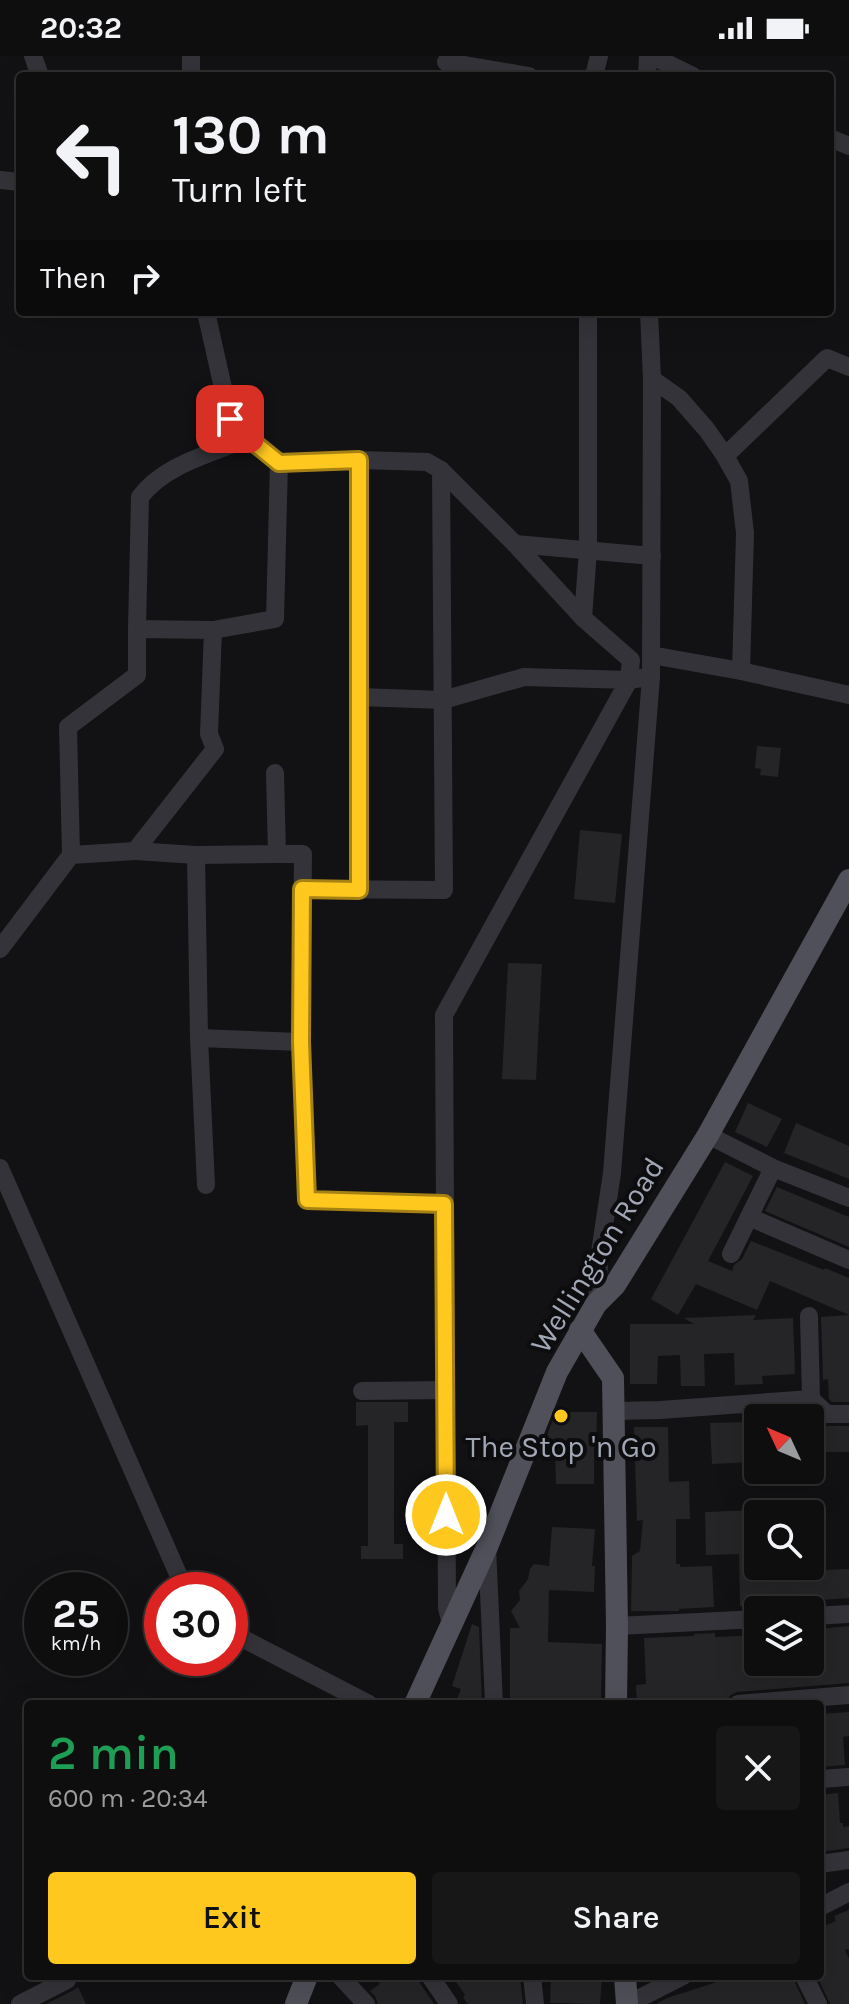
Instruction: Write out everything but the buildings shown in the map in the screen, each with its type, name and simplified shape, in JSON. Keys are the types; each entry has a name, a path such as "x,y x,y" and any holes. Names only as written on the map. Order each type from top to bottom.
{"main road":[{"name":"Wellington Road","path":"417,1700 487,1547 557,1372 596,1304 615,1285 708,1135 849,881"},
{"path":"580,1330 613,1378 616,1700"},
{"path":"296,2004 305,1980"},
{"path":"625,1980 627,2004"}],"street":[{"path":"650,56 684,72"},
{"path":"446,65 499,72"},
{"path":"0,949 71,855 68,727 137,675 140,497 149,485 177,467 233,444 207,316"},
{"path":"583,618 588,550 588,316"},
{"path":"596,1304 612,1173 651,677 652,379 649,316"},
{"path":"725,456 827,358 849,367"},
{"path":"652,379 679,398 707,430 739,481 745,533 741,671"},
{"path":"230,419 279,463 359,460 427,462 441,470 583,618 631,660 629,680 444,1015 447,1608 451,1624"},
{"path":"359,460 359,890"},
{"path":"137,629 213,630 275,619 279,463"},
{"path":"302,889 444,890 441,470"},
{"path":"515,544 652,556"},
{"path":"135,851 215,749 209,734 213,630"},
{"path":"651,655 849,695"},
{"path":"359,697 443,700 524,677 629,680 651,677"},
{"path":"275,773 277,854"},
{"path":"71,855 135,851 196,855 303,854 301,1042 307,1200 444,1204"},
{"path":"196,855 199,1038 206,1185"},
{"path":"199,1038 301,1042"},
{"path":"708,1135 773,1168 849,1198"},
{"path":"0,1168 177,1572"},
{"path":"731,1254 773,1168"},
{"path":"749,1217 849,1260"},
{"path":"809,1316 811,1399 827,1414 849,1414"},
{"path":"362,1391 446,1390"},
{"path":"614,1411 811,1399"},
{"path":"487,1547 494,1700"},
{"path":"824,1615 849,1614"},
{"path":"617,1626 744,1620"},
{"path":"248,1641 361,1700"},
{"path":"787,1700 849,1695"},
{"path":"824,1779 849,1777"},
{"path":"824,1863 849,1860"},
{"path":"824,1905 849,1892"},
{"path":"20,2004 67,1980"},
{"path":"344,1980 366,2004"},
{"path":"433,1980 449,2004"},
{"path":"532,1980 535,2004"},
{"path":"627,2004 675,1980"},
{"path":"806,1980 818,2004"}],"place":[{"name":"The Stop 'n Go","path":"561,1416"}],"route":[{"path":"230,419 279,463 359,460 359,890 302,889 301,1042 307,1200 444,1204 446,1515"}]}
